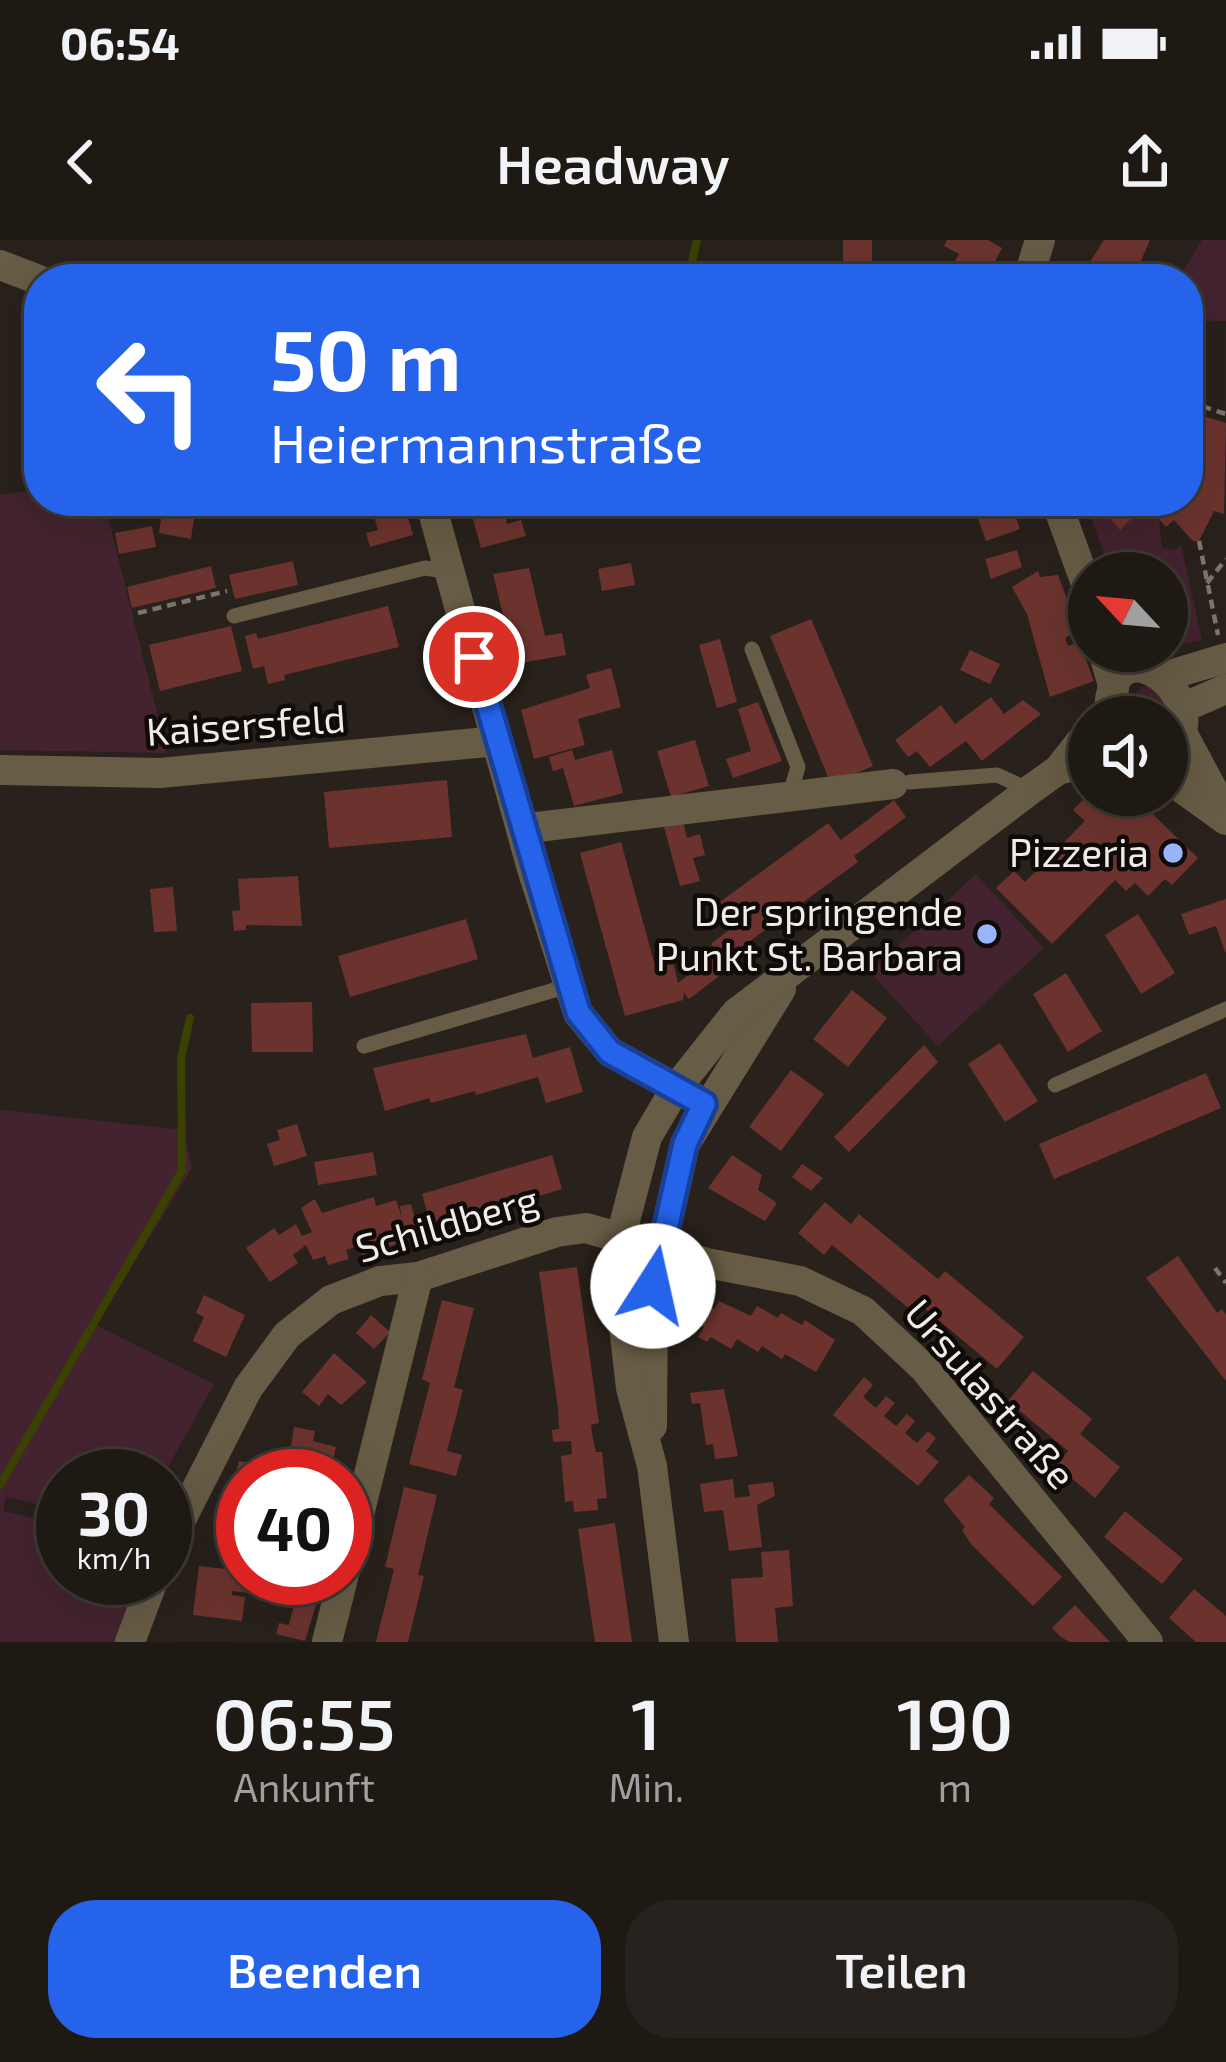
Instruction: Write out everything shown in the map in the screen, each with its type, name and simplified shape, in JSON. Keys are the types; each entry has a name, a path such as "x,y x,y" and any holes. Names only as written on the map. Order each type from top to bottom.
{"street":[{"path":"434,516 568,986 593,1036 674,1091 704,1104"},
{"path":"1061,516 1074,552"},
{"path":"1116,693 1156,666 1176,673 1225,668"},
{"path":"1196,702 1225,668"},
{"path":"1176,673 1196,702 1196,722 1188,732"},
{"name":"Kaisersfeld","path":"0,770 160,773 498,741"},
{"path":"674,1642 652,1466 623,1333 621,1236 647,1137 674,1091 736,1013 787,979 1058,770 1068,757"},
{"path":"1188,763 1226,818"},
{"path":"1058,770 1068,767"},
{"path":"521,829 902,783"},
{"path":"1188,792 1226,818"},
{"path":"652,1466 653,1286 685,1144 704,1104 787,979"},
{"name":"Schildberg","path":"192,1498 248,1388 287,1334 331,1300 380,1281 418,1277 557,1232 586,1228 658,1248"},
{"name":"Ursulastraße","path":"658,1248 800,1281 863,1311 892,1333 1148,1642"},
{"path":"372,1462 418,1277"},
{"path":"130,1642 144,1605"},
{"path":"327,1642 336,1605"}],"lane":[{"path":"234,616 425,568 451,572"},
{"path":"752,650 798,766 789,796"},
{"path":"902,783 997,775 1030,790"},
{"path":"364,1046 568,986"},
{"path":"1055,1085 1226,1009"}],"path":[{"path":"1199,541 1225,668"},
{"path":"1207,584 1226,559"},
{"path":"138,613 227,591"},
{"path":"1216,1268 1226,1283"}],"shaded area":[{"path":"1202,240 1226,240 1226,321 1203,322 1203,264 1187,264"},
{"path":"24,492 24,516 108,516 167,753 0,750 0,495"},
{"path":"1090,516 1157,516 1162,548 1176,550 1181,544 1183,552 1103,552"},
{"path":"1188,576 1202,640 1188,643"},
{"path":"1151,682 1176,694 1176,696 1132,696"},
{"path":"976,874 1044,948 938,1046 870,972"},
{"path":"0,1110 183,1130 192,1168 96,1325 214,1384 178,1449 36,1449 36,1504 6,1497 3,1511 36,1519 36,1605 134,1605 120,1642 0,1642"}],"building":[{"path":"843,240 872,240 872,264 843,264"},
{"path":"947,240 988,240 1002,248 994,264 953,264 959,254 944,246"},
{"path":"1104,240 1150,240 1140,264 1089,264"},
{"path":"1203,416 1226,423 1224,514 1214,511 1199,541 1193,541 1174,520 1166,527 1156,516 1203,516"},
{"path":"161,516 194,518 191,539 159,533"},
{"path":"374,516 407,516 413,535 370,547 366,533 378,530"},
{"path":"472,516 505,516 507,524 521,520 526,536 481,548"},
{"path":"977,516 1015,516 1020,529 986,541"},
{"path":"1113,516 1134,516 1120,530"},
{"path":"152,526 156,547 119,554 115,533"},
{"path":"1017,550 1022,567 991,579 985,559"},
{"path":"293,561 298,585 235,599 229,575"},
{"path":"631,563 635,585 602,591 598,569"},
{"path":"211,566 216,588 132,608 127,587"},
{"path":"529,568 545,636 562,633 566,655 515,664 493,574"},
{"path":"1038,571 1040,577 1058,575 1068,602 1068,672 1091,672 1094,681 1050,697 1027,614 1012,587"},
{"path":"388,606 399,647 284,675 285,680 268,684 264,666 253,669 245,636 256,633 258,639"},
{"path":"811,619 873,766 831,784 770,636"},
{"path":"231,626 242,671 160,691 149,645"},
{"path":"720,639 737,702 717,708 699,645"},
{"path":"970,650 1000,664 990,684 960,670"},
{"path":"611,668 621,707 578,719 585,745 534,759 521,710 590,688 586,675"},
{"path":"991,697 1004,714 1023,700 1041,714 982,761 966,741 930,767 917,751 908,757 895,740 941,705 955,724"},
{"path":"758,702 782,761 733,778 726,759 751,751 738,709"},
{"path":"695,740 709,786 671,797 657,751"},
{"path":"572,750 575,760 612,750 623,793 574,806 563,768 553,771 549,757"},
{"path":"447,780 452,837 329,848 324,792"},
{"path":"894,800 906,817 854,856 858,862 724,960 711,944 734,926 717,904 828,823 841,840"},
{"path":"1080,816 1155,816 1198,858 1172,885 1165,879 1148,896 1135,883 1126,891 1115,880 1052,944 996,888 1014,871 1025,882 1085,821"},
{"path":"683,822 687,838 700,834 705,855 693,858 700,881 680,886 664,827"},
{"path":"621,842 654,962 672,958 678,983 715,954 727,970 689,999 684,993 683,1000 625,1016 580,853"},
{"path":"298,876 302,926 246,925 246,930 234,931 232,911 240,910 238,879"},
{"path":"173,887 177,931 154,932 150,889"},
{"path":"1226,899 1225,952 1216,926 1189,935 1181,914"},
{"path":"1138,914 1175,973 1141,994 1105,935"},
{"path":"466,919 478,959 350,997 338,956"},
{"path":"1066,973 1102,1031 1068,1052 1033,994"},
{"path":"852,990 887,1018 848,1067 813,1039"},
{"path":"312,1002 313,1052 252,1052 251,1003"},
{"path":"526,1034 533,1058 570,1047 583,1092 546,1103 538,1077 476,1095 475,1091 431,1103 429,1098 385,1111 373,1068"},
{"path":"1000,1043 1038,1101 1005,1122 968,1064"},
{"path":"924,1045 938,1062 849,1152 834,1137"},
{"path":"791,1070 824,1094 781,1151 749,1127"},
{"path":"1206,1073 1221,1108 1054,1179 1039,1144"},
{"path":"297,1124 307,1156 274,1166 267,1144 280,1140 277,1130"},
{"path":"373,1152 377,1175 318,1185 314,1162"},
{"path":"552,1155 562,1189 432,1229 422,1194"},
{"path":"732,1155 762,1175 758,1190 777,1203 765,1221 708,1188"},
{"path":"802,1164 823,1178 811,1191 792,1177"},
{"path":"374,1197 376,1206 396,1200 402,1218 400,1206 411,1204 417,1226 405,1229 409,1240 388,1247 385,1238 346,1250 349,1259 328,1265 325,1256 313,1260 306,1245 293,1255 298,1263 270,1282 246,1248 274,1228 279,1235 296,1224 302,1236 312,1232 301,1208 315,1199 322,1213"},
{"path":"825,1202 851,1224 859,1214 938,1279 945,1271 1024,1337 997,1369 917,1302 911,1310 832,1245 824,1255 798,1233"},
{"path":"374,1248 378,1259 365,1264 361,1252"},
{"path":"1178,1256 1217,1313 1222,1309 1226,1315 1226,1381 1146,1278"},
{"path":"577,1267 599,1423 591,1425 596,1452 602,1452 607,1498 597,1499 598,1510 574,1512 573,1501 565,1502 561,1456 572,1454 571,1441 553,1442 552,1430 559,1429 558,1409 539,1272"},
{"path":"204,1295 245,1315 226,1357 193,1341 204,1317 196,1313"},
{"path":"442,1300 474,1308 454,1387 463,1390 447,1451 462,1455 456,1476 409,1464 430,1383 422,1379"},
{"path":"719,1301 751,1316 757,1306 802,1325 805,1320 835,1340 816,1372 785,1354 782,1359 762,1346 758,1352 737,1339 731,1349 711,1337 707,1342 698,1337 704,1327 694,1322 705,1304 714,1309"},
{"path":"371,1315 390,1332 374,1349 356,1333"},
{"path":"334,1353 367,1382 341,1405 328,1394 319,1406 302,1392"},
{"path":"1033,1371 1092,1419 1080,1434 1120,1467 1095,1498 1056,1465 1068,1451 1008,1401"},
{"path":"864,1377 873,1385 863,1397 876,1408 886,1396 895,1403 884,1416 896,1426 907,1414 915,1421 905,1433 917,1443 928,1431 936,1438 926,1451 939,1462 918,1486 833,1415"},
{"path":"724,1389 738,1456 715,1459 713,1444 706,1445 700,1403 692,1404 690,1393"},
{"path":"294,1427 315,1431 313,1441 336,1447 336,1449 291,1449"},
{"path":"969,1475 994,1498 989,1504 1062,1577 1033,1606 971,1544 962,1530 965,1527 943,1500"},
{"path":"733,1479 735,1498 750,1496 748,1485 773,1482 775,1496 757,1505 762,1547 729,1551 723,1510 704,1512 700,1484"},
{"path":"404,1487 437,1495 418,1575 424,1576 408,1642 376,1642 394,1569 385,1567"},
{"path":"1125,1511 1183,1559 1162,1584 1104,1537"},
{"path":"615,1523 632,1642 595,1642 578,1529"},
{"path":"789,1550 793,1606 775,1608 778,1642 736,1642 731,1579 763,1577 761,1552"},
{"path":"199,1566 216,1568 216,1605 244,1605 242,1621 193,1615"},
{"path":"1194,1589 1226,1616 1226,1642 1196,1642 1169,1618"},
{"path":"294,1605 316,1605 305,1641 276,1634 279,1623 289,1625"},
{"path":"1075,1605 1110,1642 1069,1642 1052,1628"}],"waterway":[{"path":"691,264 697,240"},
{"path":"0,1485 182,1171 181,1058 190,1018"}],"place":[{"name":"Pizzeria","path":"1173,853"},
{"name":"Der springende Punkt St. Barbara","path":"987,934"}],"route":[{"path":"474,657 532,869 578,1012 610,1052 704,1104 685,1144 653,1286"}]}
